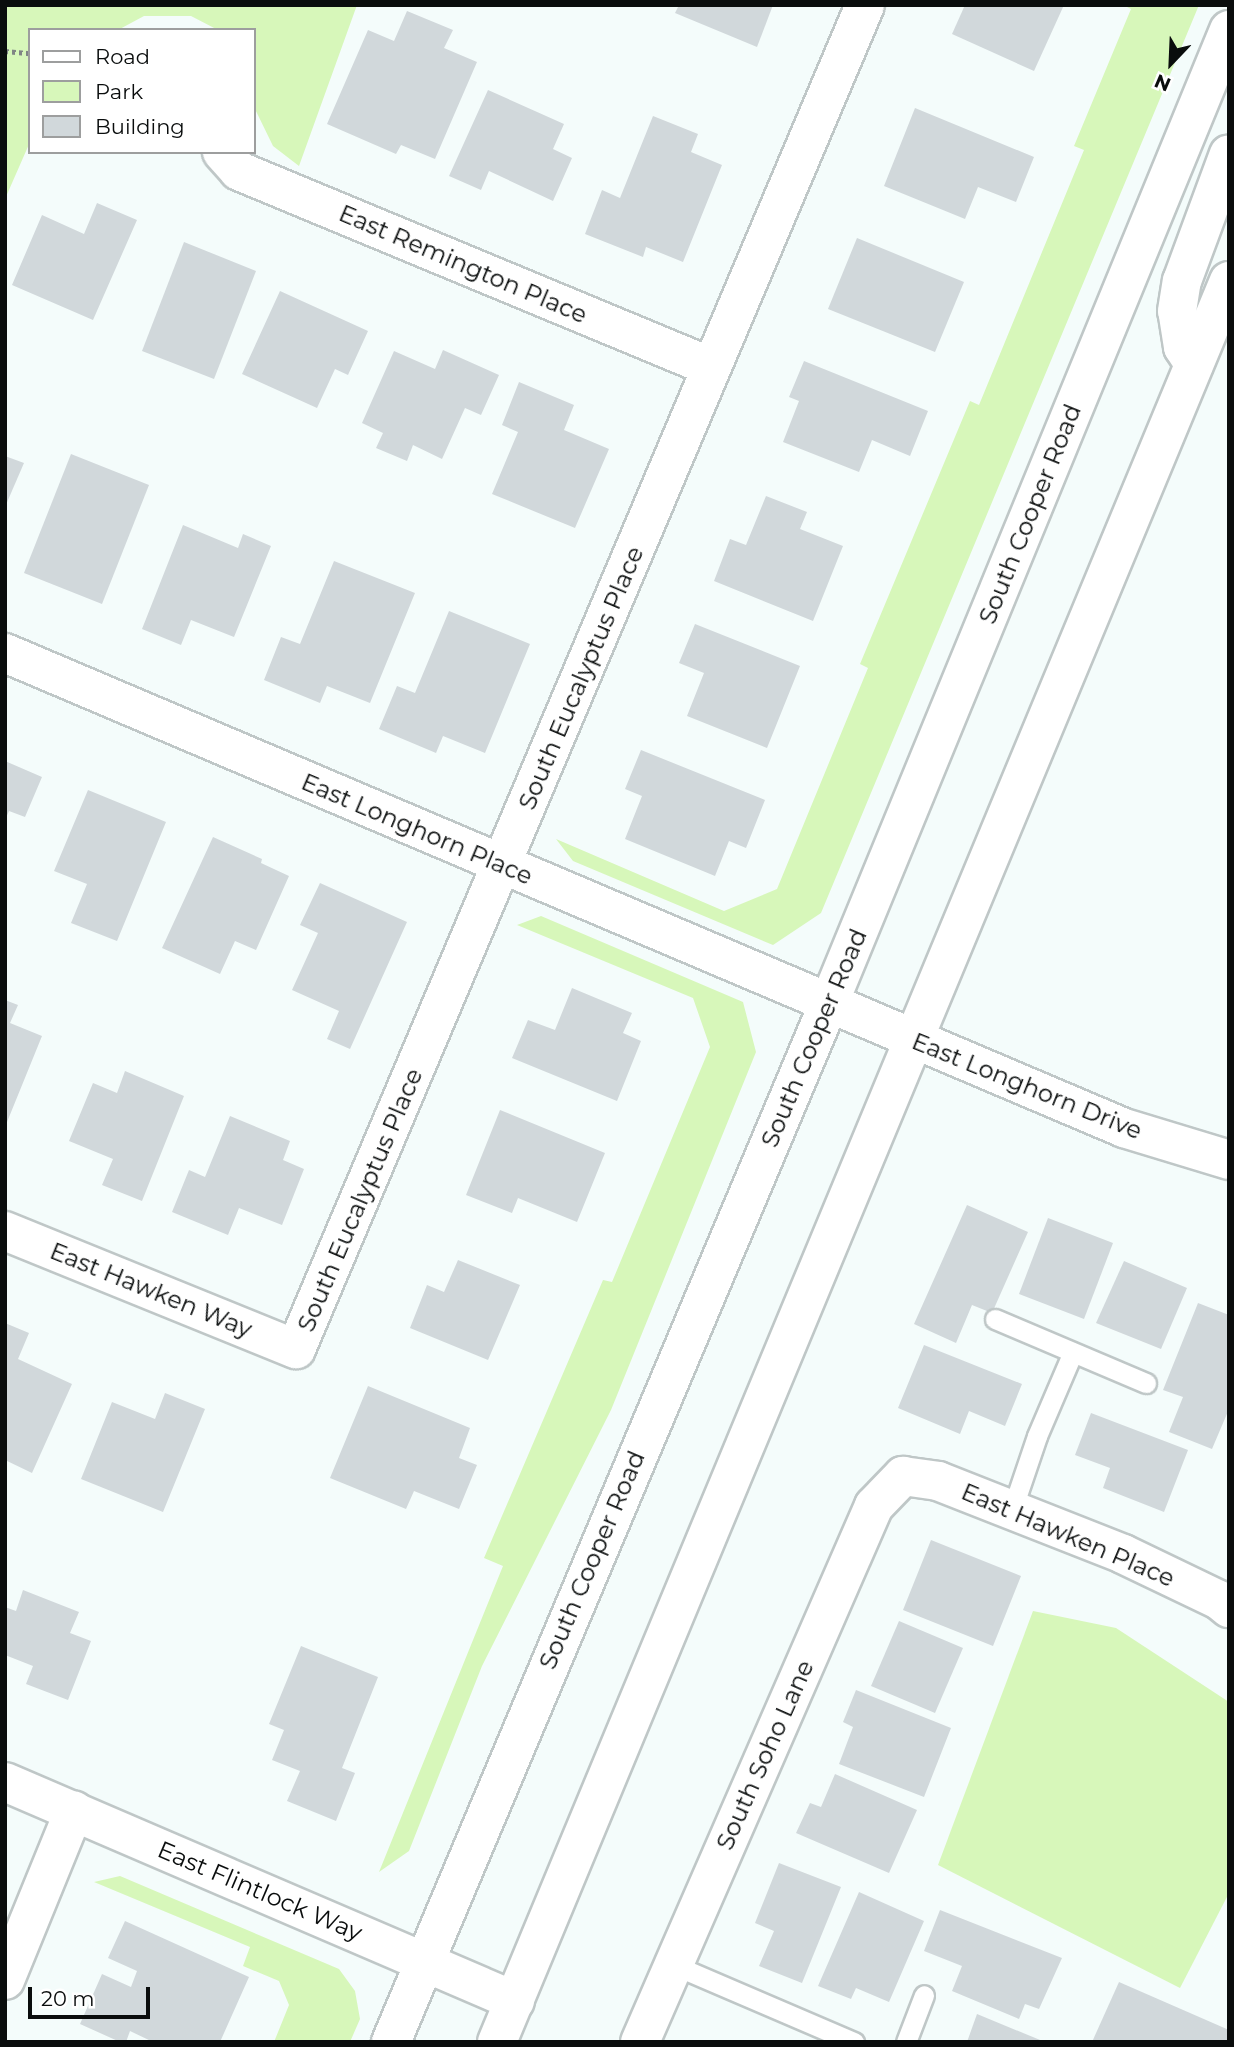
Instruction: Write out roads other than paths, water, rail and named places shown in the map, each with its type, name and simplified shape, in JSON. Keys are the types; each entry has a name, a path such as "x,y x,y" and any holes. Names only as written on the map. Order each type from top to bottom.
{"street":[{"name":"South Eucalyptus Place","path":"296,1349 865,5"},
{"name":"South Cooper Road","path":"391,2042 829,1003 1229,30"},
{"name":"East Remington Place","path":"224,154 239,171 711,367"},
{"path":"1194,364 1183,347 1177,311 1182,281 1229,154"},
{"path":"497,2042 1229,281"},
{"name":"East Longhorn Place","path":"5,653 829,1003"},
{"name":"East Longhorn Drive","path":"829,1003 1124,1128 1229,1160"},
{"name":"East Hawken Way","path":"5,1231 296,1349"},
{"name":"East Hawken Place","path":"902,1476 937,1481 1123,1554 1229,1608"},
{"name":"South Soho Lane","path":"639,2042 874,1506 902,1476"},
{"name":"East Flintlock Way","path":"5,1782 515,2001"},
{"path":"5,1980 74,1811"}],"lane":[{"path":"995,1319 1146,1383"},
{"path":"1012,1510 1037,1436 1073,1352"},
{"path":"674,1965 854,2042"},
{"path":"906,2042 924,1995"}]}
